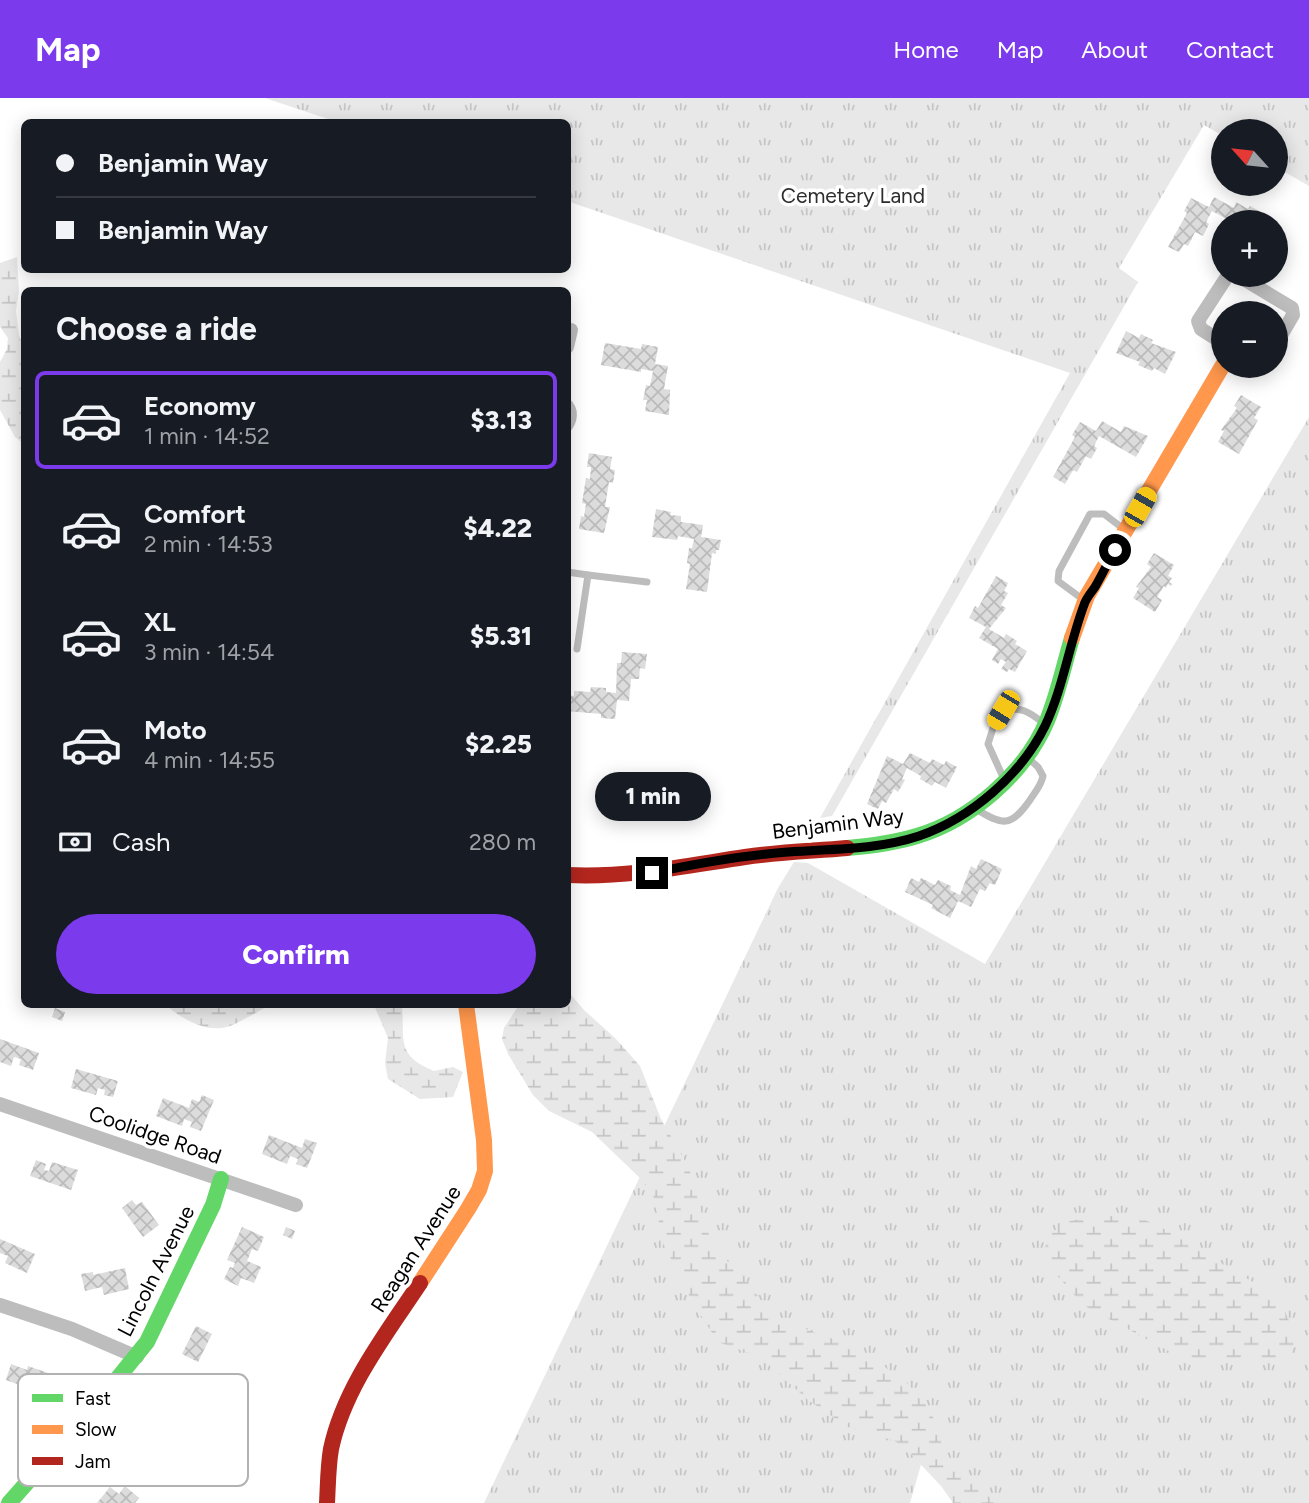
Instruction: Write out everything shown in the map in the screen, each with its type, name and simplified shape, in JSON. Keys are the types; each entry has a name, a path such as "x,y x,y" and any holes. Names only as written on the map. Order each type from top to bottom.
{"street":[{"path":"1257,287 1280,301"},
{"path":"1211,301 1198,321 1201,329 1211,335"},
{"path":"1288,306 1292,308 1293,315 1288,324"},
{"name":"Benjamin Way","path":"571,875 590,877 652,873 768,854 885,843 919,836 973,807 1005,781 1026,756 1045,725 1061,683 1085,601 1215,378"},
{"name":"Reagan Avenue","path":"327,1503 331,1450 345,1406 368,1362 468,1209 479,1190 485,1171 484,1140 467,1008"},
{"name":"Coolidge Road","path":"0,1104 296,1205"},
{"name":"Lincoln Avenue","path":"121,1374 136,1357 163,1311 213,1205 220,1179"},
{"path":"0,1305 72,1329 136,1357"},
{"name":"Lincoln Avenue","path":"9,1503 24,1486"}],"lane":[{"path":"1085,601 1058,581 1059,571 1090,514 1104,514 1126,531"},
{"path":"571,573 647,582"},
{"path":"577,649 588,575"},
{"path":"1005,781 988,744 994,725 1003,710 1027,710 1045,725"},
{"path":"973,807 996,820 1008,822 1018,817 1040,786 1043,776 1026,756"}],"green space":[{"name":"Cemetery Land","path":"265,98 1309,98 1309,186 1288,174 1288,119 1211,119 1211,129 1204,125 1119,268 1138,282 832,816 820,818 1070,373 571,202 571,119 328,119"},
{"path":"17,257 19,291 16,311 21,341 21,442 15,437 0,410 0,362 7,349 8,338 0,327 0,263"},
{"path":"1309,417 1309,1503 974,1503 924,1454 910,1503 484,1503 778,888 794,862 808,863 985,964"},
{"path":"571,995 640,1066 661,1119 689,1168 706,1228 716,1250 744,1277 771,1314 856,1347 905,1381 930,1408 944,1451 951,1461 981,1487 994,1503 953,1503 941,1486 895,1441 848,1427 808,1400 760,1357 718,1342 693,1303 664,1245 653,1195 641,1179 592,1132 549,1111 533,1095 508,1054 502,1039 504,1028 517,1008 571,1008"},
{"path":"170,1008 265,1008 232,1025 219,1028 202,1026"},
{"path":"375,1008 402,1008 404,1045 413,1059 434,1071 453,1067 463,1072 453,1097 420,1099 388,1079 385,1063 388,1038"},
{"path":"1128,1213 1159,1226 1276,1296 1291,1324 1294,1337 1293,1350 1289,1357 1281,1362 1266,1363 1247,1360 1201,1360 1176,1355 1083,1305 1049,1266 1046,1242 1054,1231 1066,1222"}],"building":[{"path":"1214,197 1234,208 1236,202 1248,209 1250,206 1257,210 1211,210 1206,222 1209,224 1203,236 1195,232 1188,246 1184,244 1179,252 1168,247 1187,213 1184,211 1191,198 1209,207"},
{"path":"1126,331 1139,338 1141,334 1153,340 1151,343 1176,352 1165,374 1154,368 1152,371 1138,365 1140,362 1116,353"},
{"path":"605,343 641,349 642,344 658,347 655,364 668,366 664,389 670,390 669,415 645,411 647,400 643,400 646,385 650,386 653,371 641,369 641,372 601,365"},
{"path":"1241,395 1261,407 1254,418 1258,420 1239,454 1218,442 1224,431 1221,430 1237,408 1234,406"},
{"path":"1102,421 1121,432 1124,426 1148,436 1136,457 1099,436 1091,459 1086,456 1077,472 1073,470 1065,484 1053,477 1075,437 1072,435 1080,422 1096,431"},
{"path":"589,453 612,457 610,469 615,470 613,483 609,482 605,507 610,507 604,533 579,529 586,504 582,503 586,478 590,479 591,467 587,467"},
{"path":"656,509 681,516 681,522 703,525 701,537 721,540 719,550 716,550 716,554 712,553 707,592 686,589 690,564 687,563 689,548 692,548 694,539 678,536 677,540 652,537"},
{"path":"1154,553 1174,565 1168,576 1172,578 1169,582 1172,584 1168,584 1166,588 1164,586 1157,597 1162,600 1155,612 1133,598 1139,588 1136,587 1151,567 1147,564"},
{"path":"996,576 1008,583 1004,591 1008,593 1001,605 1006,608 989,629 1004,638 1006,634 1017,641 1015,644 1027,651 1015,672 1001,669 1006,662 1001,659 998,664 992,660 998,649 979,638 986,627 969,618 975,606 978,608"},
{"path":"622,652 647,654 645,669 640,668 639,679 631,679 629,701 617,700 615,719 601,718 601,714 571,711 571,696 574,696 574,691 590,692 591,687 606,688 606,692 616,693 617,663 621,663"},
{"path":"910,753 930,763 932,759 944,765 946,761 957,767 946,788 935,782 932,786 907,768 902,779 905,780 898,792 894,789 886,803 882,801 878,809 867,804 887,756 903,764"},
{"path":"981,859 1002,869 995,885 990,883 985,891 980,889 971,907 958,901 950,918 931,908 933,905 905,892 911,878 919,882 921,878 935,885 938,880 951,886 950,890 960,895 971,866 976,869"},
{"path":"55,1008 65,1012 62,1021 52,1017"},
{"path":"0,1039 39,1053 33,1070 19,1065 21,1059 14,1057 11,1066 0,1062"},
{"path":"76,1069 118,1081 113,1097 104,1095 105,1090 98,1088 96,1095 71,1088"},
{"path":"202,1095 214,1100 201,1131 190,1127 192,1122 184,1119 182,1126 156,1116 163,1098 189,1108 192,1099 199,1102"},
{"path":"269,1135 302,1148 305,1139 317,1143 307,1168 296,1164 298,1159 290,1156 287,1164 262,1154"},
{"path":"36,1160 46,1164 44,1170 49,1171 52,1162 78,1170 71,1190 30,1176"},
{"path":"132,1200 136,1205 142,1202 159,1225 143,1237 122,1208"},
{"path":"242,1227 264,1237 258,1251 252,1249 247,1261 261,1267 254,1283 241,1278 238,1286 224,1279 235,1263 227,1260"},
{"path":"286,1227 295,1231 292,1239 283,1235"},
{"path":"0,1239 35,1254 27,1273 5,1263 8,1256 0,1253"},
{"path":"125,1268 129,1289 104,1295 102,1287 85,1291 81,1274 93,1272 93,1275"},
{"path":"196,1326 212,1334 198,1362 182,1354"},
{"path":"11,1364 27,1370 28,1366 51,1374 18,1374 18,1384 6,1380"},
{"path":"125,1486 139,1498 135,1503 97,1503 110,1487 119,1494"}],"traffic: fast":[{"path":"847,848 900,841 937,829 957,819 994,792 1025,759 1047,721 1072,638"},
{"path":"121,1374 147,1342 213,1205 221,1179"},
{"path":"9,1503 24,1486"}],"traffic: slow":[{"path":"1072,638 1087,596 1215,378"},
{"path":"420,1283 468,1209 479,1190 485,1171 484,1140 467,1008"}],"traffic: jam":[{"path":"571,875 634,873 758,855 847,848"},
{"path":"327,1503 331,1449 346,1404 380,1342 420,1283"}],"route":[{"path":"652,873 701,863 768,854 849,848 919,836 979,803 1005,781 1032,748 1045,725 1061,683 1085,601 1115,550"}]}
